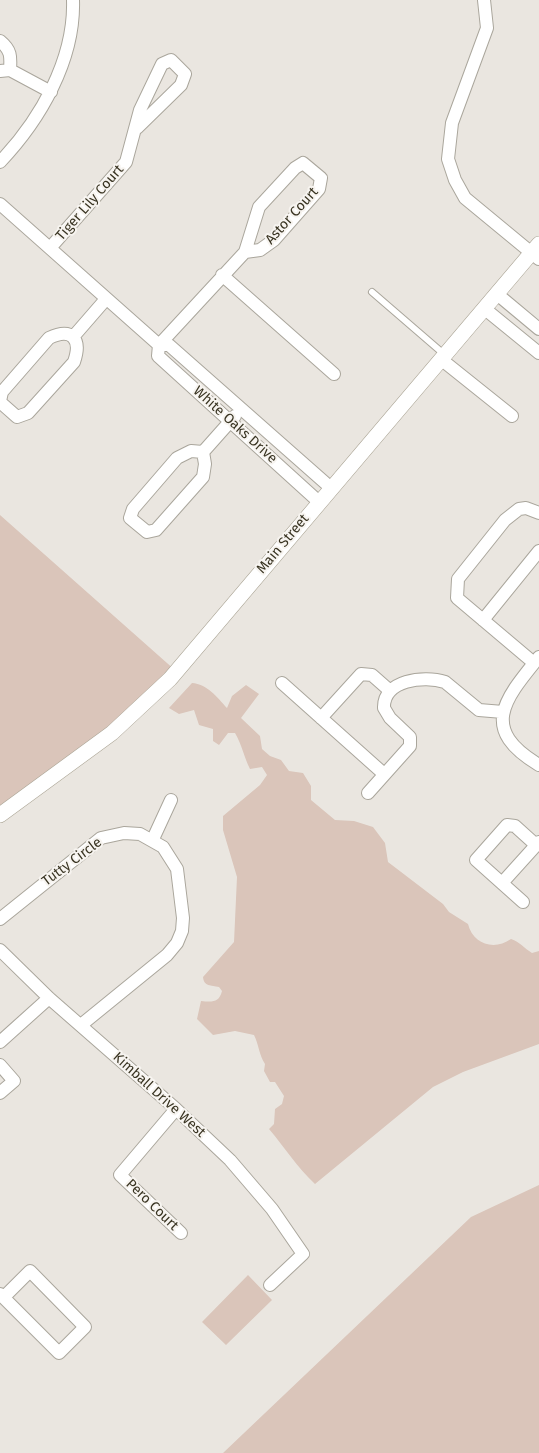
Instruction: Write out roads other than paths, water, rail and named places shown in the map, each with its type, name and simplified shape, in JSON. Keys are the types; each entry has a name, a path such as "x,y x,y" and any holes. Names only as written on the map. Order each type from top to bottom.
{"main road":[{"name":"Main Street","path":"0,815 112,733 170,679 331,488 498,294 537,252"}],"street":[{"path":"0,162 36,117 51,92 63,61 74,17 73,0"},
{"path":"484,0 487,28 452,123 448,159 455,180 465,198 537,252"},
{"path":"0,41 8,48 11,54 5,71 51,92"},
{"name":"Tiger Lily Court","path":"50,248 126,162 137,128 140,110 162,64 171,60 185,74 181,85 137,128"},
{"name":"Astor Court","path":"159,345 245,252 259,207 295,168 303,163 321,178 319,189 274,240 260,250 245,252"},
{"name":"White Oaks Drive","path":"0,204 159,345 169,345 331,488"},
{"path":"222,275 334,374"},
{"path":"498,294 539,329"},
{"path":"74,337 106,299"},
{"path":"485,309 539,353"},
{"path":"58,334 68,334 74,337 77,342 78,352 74,362 28,413 17,417 0,402 2,392 49,338 58,334"},
{"name":"White Oaks Drive","path":"159,345 158,356 319,502"},
{"path":"444,358 512,416"},
{"path":"203,452 242,409"},
{"path":"190,451 203,452 205,464 202,477 156,530 147,532 130,518 133,509 177,458 190,451"},
{"path":"539,513 526,508 512,513 458,579 457,598 482,620 537,660 512,690 503,712 505,731 512,745 520,753 539,765"},
{"path":"482,620 539,551"},
{"path":"321,718 361,674 372,675 389,690"},
{"path":"368,793 410,746 411,741 406,732 386,713 384,703 389,690 402,683 420,680 439,680 445,682 479,710 503,712"},
{"path":"282,683 384,774"},
{"path":"81,1025 167,955 177,943 182,931 183,918 177,869 163,847 153,840 171,800"},
{"path":"502,883 538,843 515,826 507,826 476,860 523,902"},
{"name":"Tutty Circle","path":"0,919 101,838 124,833 140,834 153,840"},
{"name":"Kimball Drive West","path":"0,950 49,998 176,1109 248,1179 303,1254 270,1285"},
{"path":"0,1042 49,998"},
{"path":"0,1065 14,1081 0,1093"},
{"name":"Pero Court","path":"176,1109 120,1175 181,1233"},
{"path":"30,1271 85,1326 59,1352 2,1296 30,1271"}],"lane":[{"path":"372,292 444,358"}]}
